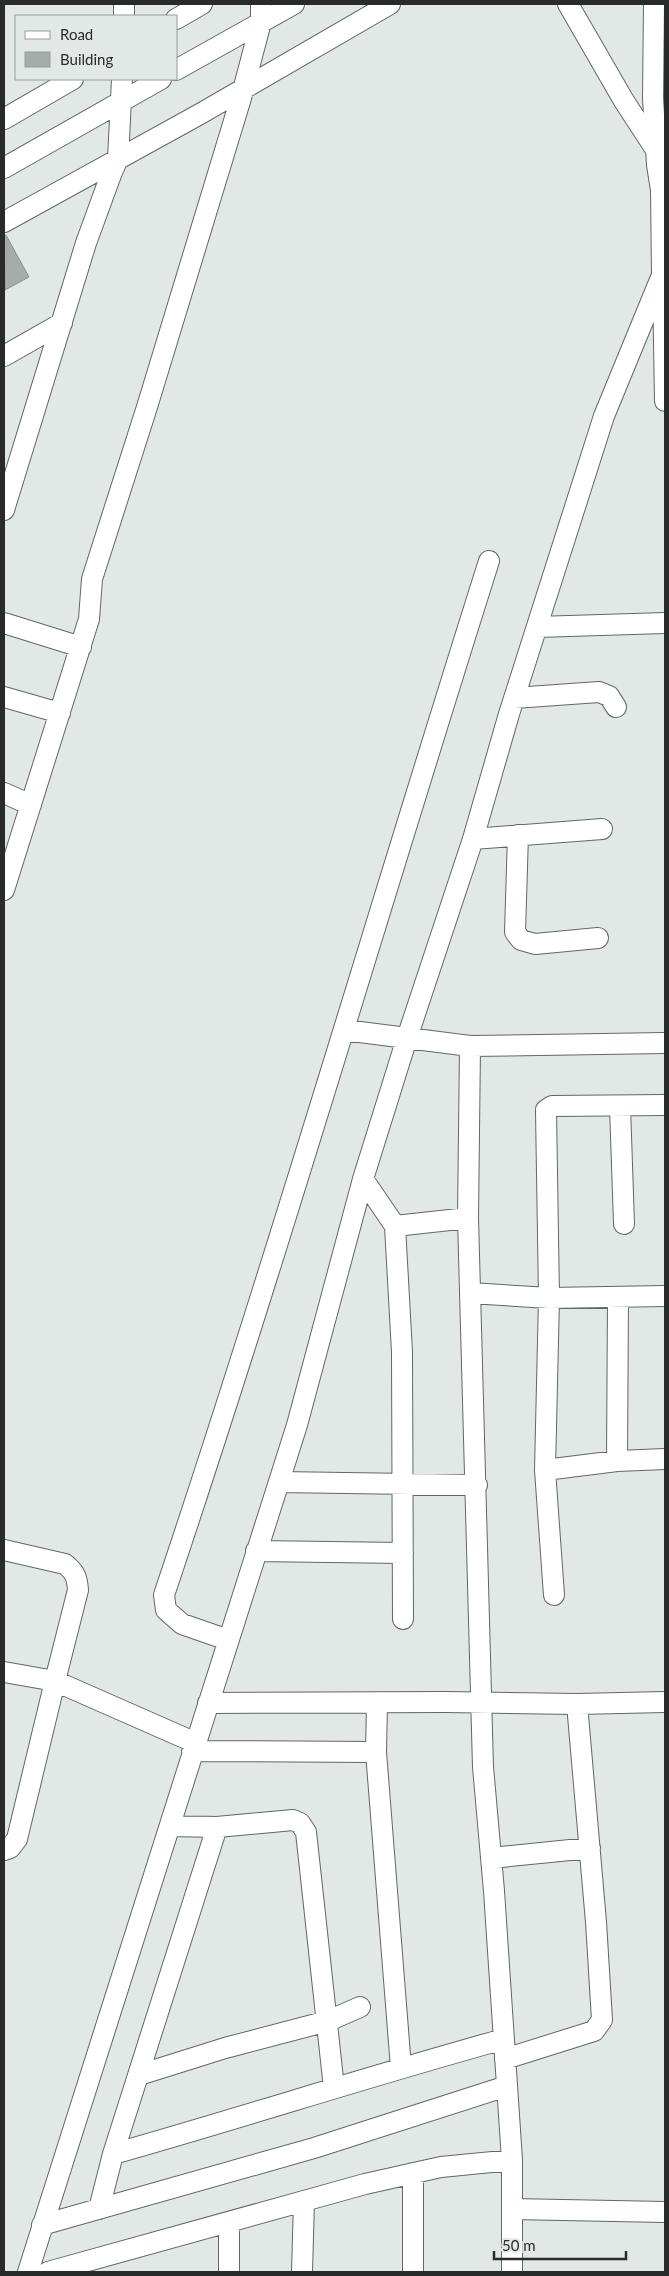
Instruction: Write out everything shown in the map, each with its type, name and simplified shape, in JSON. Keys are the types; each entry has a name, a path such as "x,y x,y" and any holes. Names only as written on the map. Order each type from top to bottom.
{"street":[{"path":"178,18 202,4"},
{"path":"178,69 261,13 294,4"},
{"path":"4,222 243,89 390,4"},
{"path":"568,4 624,101 656,150"},
{"path":"654,4 659,37 653,98 656,150 663,190 662,275 665,401"},
{"path":"4,890 89,619 92,579 153,388 243,89 261,13"},
{"path":"4,119 71,80"},
{"path":"4,510 86,243 118,159 122,80"},
{"path":"4,168 159,80"},
{"path":"31,2264 279,1482 320,1342 363,1179 407,1038 473,839 514,698 604,416 662,275"},
{"path":"4,356 62,323"},
{"path":"228,1640 182,1624 166,1610 164,1595 344,1030 407,821 489,561"},
{"path":"4,623 80,647"},
{"path":"537,627 665,623"},
{"path":"514,698 599,692 609,696 616,707"},
{"path":"4,697 60,713"},
{"path":"4,793 31,805"},
{"path":"473,839 602,829"},
{"path":"518,835 515,932 521,940 535,944 598,938"},
{"path":"344,1030 470,1046 665,1043"},
{"path":"470,1046 468,1218 477,1486 483,1767 512,2160 512,2272"},
{"path":"554,1595 546,1470 549,1298 546,1110 552,1106 665,1105"},
{"path":"620,1106 624,1224"},
{"path":"363,1179 395,1226 402,1352 404,1619"},
{"path":"395,1226 468,1218"},
{"path":"470,1293 549,1298 665,1296"},
{"path":"617,1461 618,1297"},
{"path":"546,1470 617,1461 665,1459"},
{"path":"279,1482 477,1486"},
{"path":"4,1550 65,1564 78,1578 78,1590 54,1681 17,1839 10,1848 4,1850"},
{"path":"256,1551 403,1553"},
{"path":"4,1672 54,1681 194,1747 376,1752"},
{"path":"208,1703 577,1704 665,1702"},
{"path":"377,1703 376,1752 401,2068"},
{"path":"505,2059 594,2031 602,2020 590,1848 577,1704"},
{"path":"170,1826 217,1827 293,1820 306,1832 334,2088"},
{"path":"99,2209 113,2154 217,1827"},
{"path":"491,1858 590,1848"},
{"path":"138,2075 225,2048 328,2022 360,2007"},
{"path":"113,2154 504,2039"},
{"path":"41,2230 99,2209 314,2148 507,2086"},
{"path":"48,2272 365,2184 441,2167 512,2160"},
{"path":"413,2173 413,2272"},
{"path":"302,2272 304,2201"},
{"path":"512,2209 665,2212"},
{"path":"229,2223 229,2272"}],"building":[{"path":"6,235 29,277 5,290 4,236"}]}
